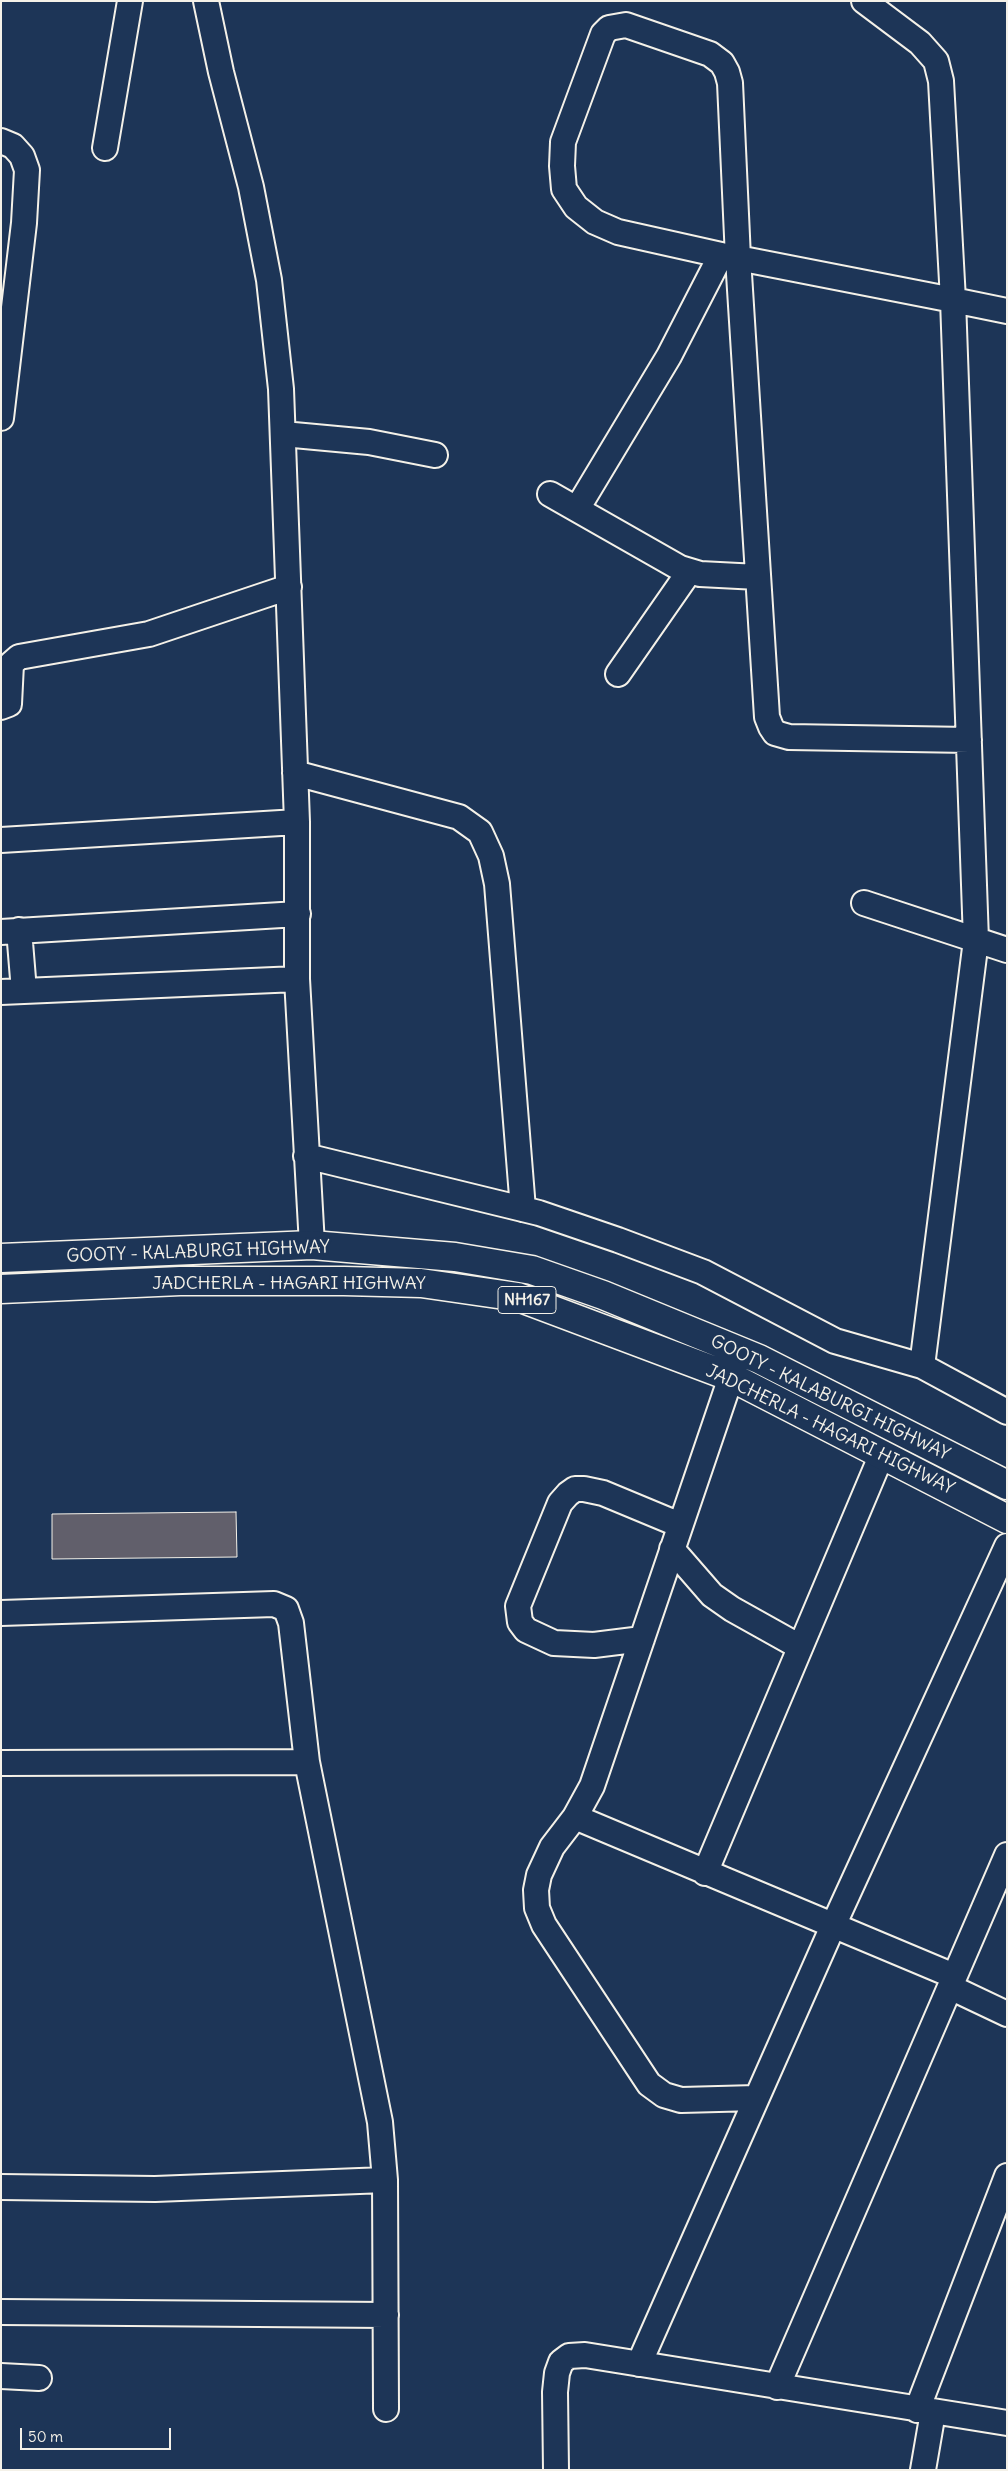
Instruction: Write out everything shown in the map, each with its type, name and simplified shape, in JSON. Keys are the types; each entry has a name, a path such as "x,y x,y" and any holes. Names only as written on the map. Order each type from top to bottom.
{"highway":[{"name":"GOOTY - KALABURGI HIGHWAY","path":"1,1258 312,1245 455,1257 532,1270 603,1295 760,1359 1007,1485"},
{"name":"JADCHERLA - HAGARI HIGHWAY","path":"1,1289 180,1281 421,1283 518,1297 730,1377 1007,1518"}],"street":[{"path":"105,148 130,1"},
{"path":"206,1 221,72 251,187 269,280 281,390 297,822 297,979 312,1245"},
{"path":"864,1 920,43 936,61 942,81 953,300 976,940 922,1366"},
{"path":"969,740 789,737 775,732 767,717 758,577 730,256 727,72 722,63 710,54 626,25 609,28 603,34 563,142 562,166 564,189 576,207 595,222 610,229 730,256 1007,311"},
{"path":"1,141 13,146 22,156 27,170 24,223 1,418"},
{"path":"577,509 730,256"},
{"path":"283,434 368,442 436,455"},
{"path":"550,494 689,572 758,577"},
{"path":"618,674 689,572"},
{"path":"1,708 9,704 11,664 19,658 149,634 289,587"},
{"path":"295,773 459,817 480,832 491,856 497,884 522,1209"},
{"path":"1,840 297,822"},
{"path":"864,903 1007,950"},
{"path":"297,979 12,991 10,931 84,929 298,914"},
{"path":"306,1156 522,1209 618,1240 702,1272 835,1341 922,1366 1007,1412"},
{"path":"730,1377 592,1786 575,1817 552,1847 539,1875 536,1890 537,1908 544,1925 649,2084 664,2096 680,2100 756,2098"},
{"path":"705,1873 882,1454"},
{"path":"642,1639 594,1645 554,1643 526,1630 518,1615 518,1606 560,1503 575,1489 590,1489 603,1492 680,1525"},
{"path":"639,2364 833,1926 1007,1546"},
{"path":"672,1549 712,1595 732,1609 800,1647"},
{"path":"1,1614 264,1604 280,1606 286,1609 291,1623 307,1762 380,2122 385,2180 386,2409"},
{"path":"1,1763 307,1762"},
{"path":"575,1817 833,1926 952,1981 1007,2014"},
{"path":"777,2386 1007,1854"},
{"path":"923,2470 925,2411 1007,2176"},
{"path":"1,2187 155,2189 385,2180"},
{"path":"1,2312 386,2315"},
{"path":"556,2470 555,2392 557,2374 561,2362 569,2356 585,2355 1007,2423"},
{"path":"1,2376 39,2378"}],"building":[{"path":"236,1512 237,1557 52,1559 52,1514"}]}
